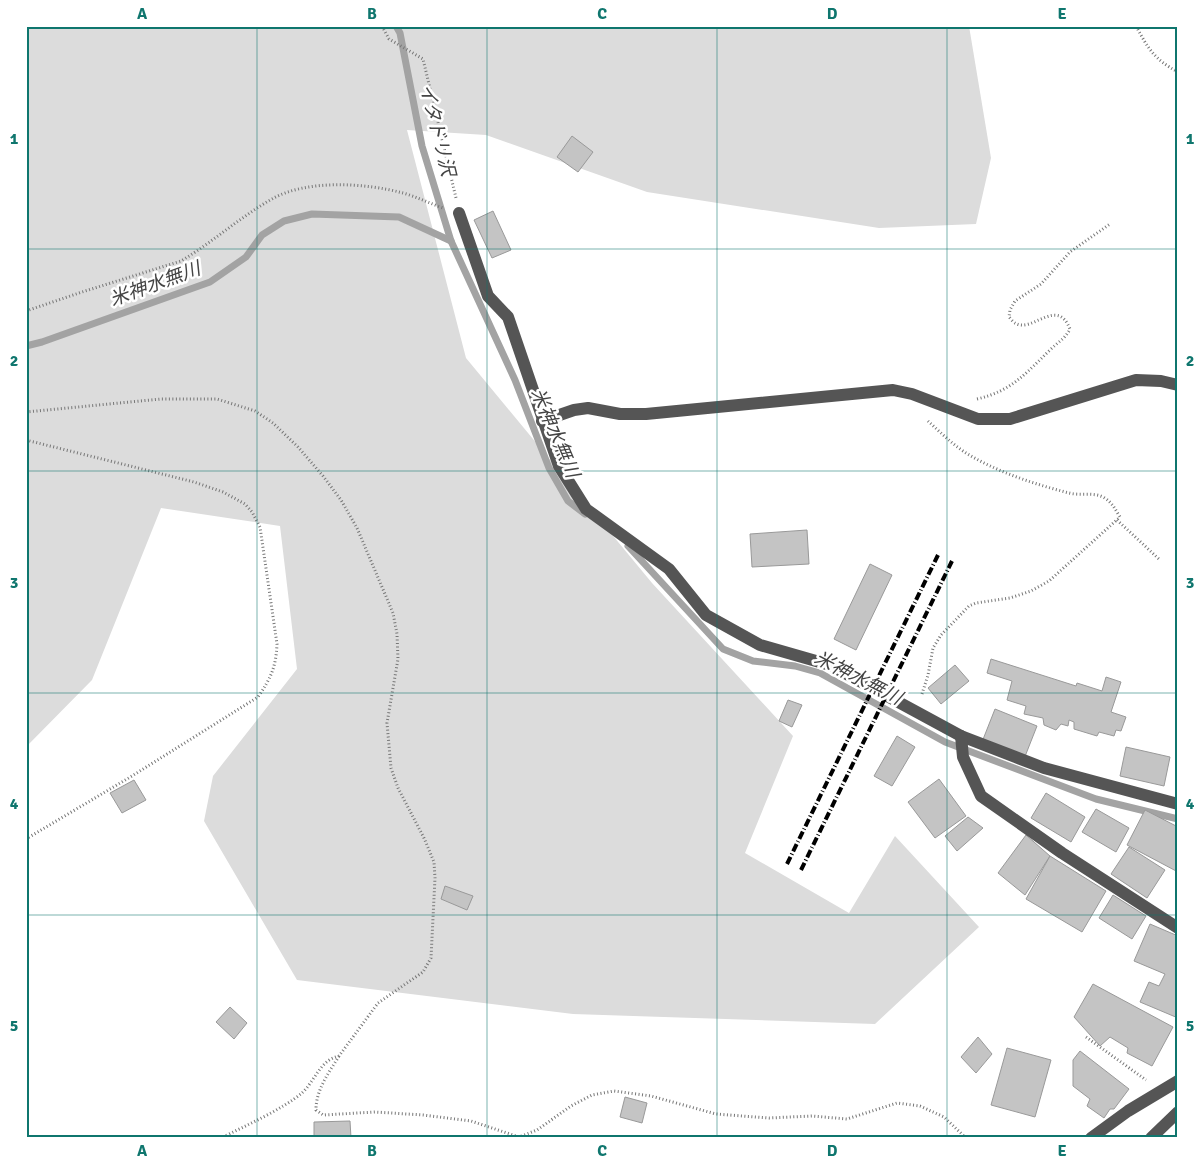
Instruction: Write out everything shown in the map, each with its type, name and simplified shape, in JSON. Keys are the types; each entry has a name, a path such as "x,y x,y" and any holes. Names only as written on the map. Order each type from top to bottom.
{"street":[{"path":"460,213 488,296 508,317 528,372 542,421 559,466 586,509 669,569 706,615 760,645 830,665 961,736 1044,768 1178,804"},
{"path":"542,421 574,410 588,408 620,414 646,414 893,390 907,393 978,419 1010,419 1136,380 1178,385"},
{"path":"961,736 963,757 981,796 1062,853 1178,928"},
{"path":"1091,1138 1128,1111 1173,1084"},
{"path":"1151,1138 1178,1112"}],"path":[{"path":"382,26 389,39 423,59 460,213"},
{"path":"1136,26 1149,51 1163,64 1178,72"},
{"path":"26,311 181,261 196,253 268,201 294,191 314,186 360,186 406,194 429,203"},
{"path":"970,401 985,397 1016,382 1066,337 1070,330 1067,321 1059,316 1050,316 1023,325 1014,323 1009,317 1010,310 1015,301 1041,284 1070,252 1110,224"},
{"path":"907,393 922,414 941,434 966,453 1009,474 1034,482 1072,494 1101,496 1110,501 1120,517 1049,581 1010,598 976,603 969,606 941,634 933,648 928,675 915,711"},
{"path":"26,412 170,399 217,399 255,411 273,423 298,446 341,500 357,528 393,613 397,634 398,659 387,723 391,768 398,788 424,838 434,862 432,958 423,972 378,1002 339,1056 320,1089 316,1101 316,1110 323,1115 375,1112 471,1120 519,1137 537,1130 570,1106 592,1095 614,1091 651,1096 716,1114 769,1118 812,1116 848,1119 897,1103 920,1106 944,1117 966,1138"},
{"path":"26,440 194,482 223,492 245,504 252,512 260,528 277,644 276,662 269,681 258,697 132,776 26,839"},
{"path":"1117,520 1160,560"},
{"path":"1086,1037 1147,1080 1173,1084"},
{"path":"221,1138 290,1101 303,1091 331,1057 339,1056"}],"shaded area":[{"path":"26,26 969,26 991,158 976,224 879,228 647,192 486,135 407,130 466,358 652,583 793,736 745,853 849,913 895,836 979,927 875,1024 573,1014 297,980 204,821 213,776 297,669 280,526 161,508 92,680 26,747"}],"building":[{"path":"572,136 593,152 578,172 557,157"},
{"path":"493,211 511,250 492,258 474,220"},
{"path":"807,530 809,564 752,567 750,534"},
{"path":"870,564 892,575 856,650 834,639"},
{"path":"991,659 1076,686 1077,683 1102,691 1106,677 1121,682 1111,712 1126,717 1121,731 1116,730 1114,736 1099,732 1097,736 1074,729 1074,722 1069,720 1068,726 1061,724 1056,730 1044,725 1043,718 1024,714 1026,706 1007,700 1012,681 987,673"},
{"path":"955,665 969,681 941,704 928,688"},
{"path":"788,700 802,705 792,727 779,721"},
{"path":"995,709 1037,726 1024,759 982,742"},
{"path":"897,736 915,747 892,786 874,776"},
{"path":"1126,747 1170,757 1164,786 1120,776"},
{"path":"939,779 966,816 935,838 908,802"},
{"path":"134,780 146,800 122,813 110,793"},
{"path":"1046,793 1085,817 1071,842 1031,818"},
{"path":"1096,809 1129,828 1116,852 1082,832"},
{"path":"1145,810 1178,827 1178,872 1127,845"},
{"path":"968,817 983,828 957,851 945,836"},
{"path":"1026,835 1050,856 1025,895 998,873"},
{"path":"1129,847 1165,870 1147,898 1111,874"},
{"path":"1050,856 1106,891 1082,932 1026,899"},
{"path":"445,886 473,896 467,910 441,899"},
{"path":"1113,895 1146,916 1132,939 1099,918"},
{"path":"1150,924 1178,936 1178,1018 1140,1002 1149,982 1159,986 1165,974 1134,961"},
{"path":"1093,984 1173,1027 1152,1066 1127,1053 1128,1048 1110,1037 1100,1046 1074,1017"},
{"path":"230,1007 247,1023 234,1039 216,1022"},
{"path":"978,1037 992,1054 976,1073 961,1057"},
{"path":"1007,1048 1051,1060 1035,1117 991,1105"},
{"path":"1080,1051 1129,1089 1114,1109 1110,1109 1104,1118 1087,1106 1090,1099 1073,1086 1073,1060"},
{"path":"625,1097 647,1103 642,1123 620,1117"},
{"path":"350,1121 351,1138 314,1138 314,1122"}],"waterway":[{"name":"米神水無川","path":"396,26 400,33 422,146 451,241 515,380 549,468 568,501 585,514"},
{"name":"米神水無川","path":"26,346 210,282 246,257 262,235 284,221 312,214 399,217 451,241"},
{"name":"米神水無川","path":"628,546 723,649 753,661 795,666 820,673 945,742 1096,799 1178,819"}],"railway":[{"path":"787,864 938,555"},
{"path":"801,870 952,561"}],"water label":[{"name":"イタドリ沢","path":"437,130"}]}
